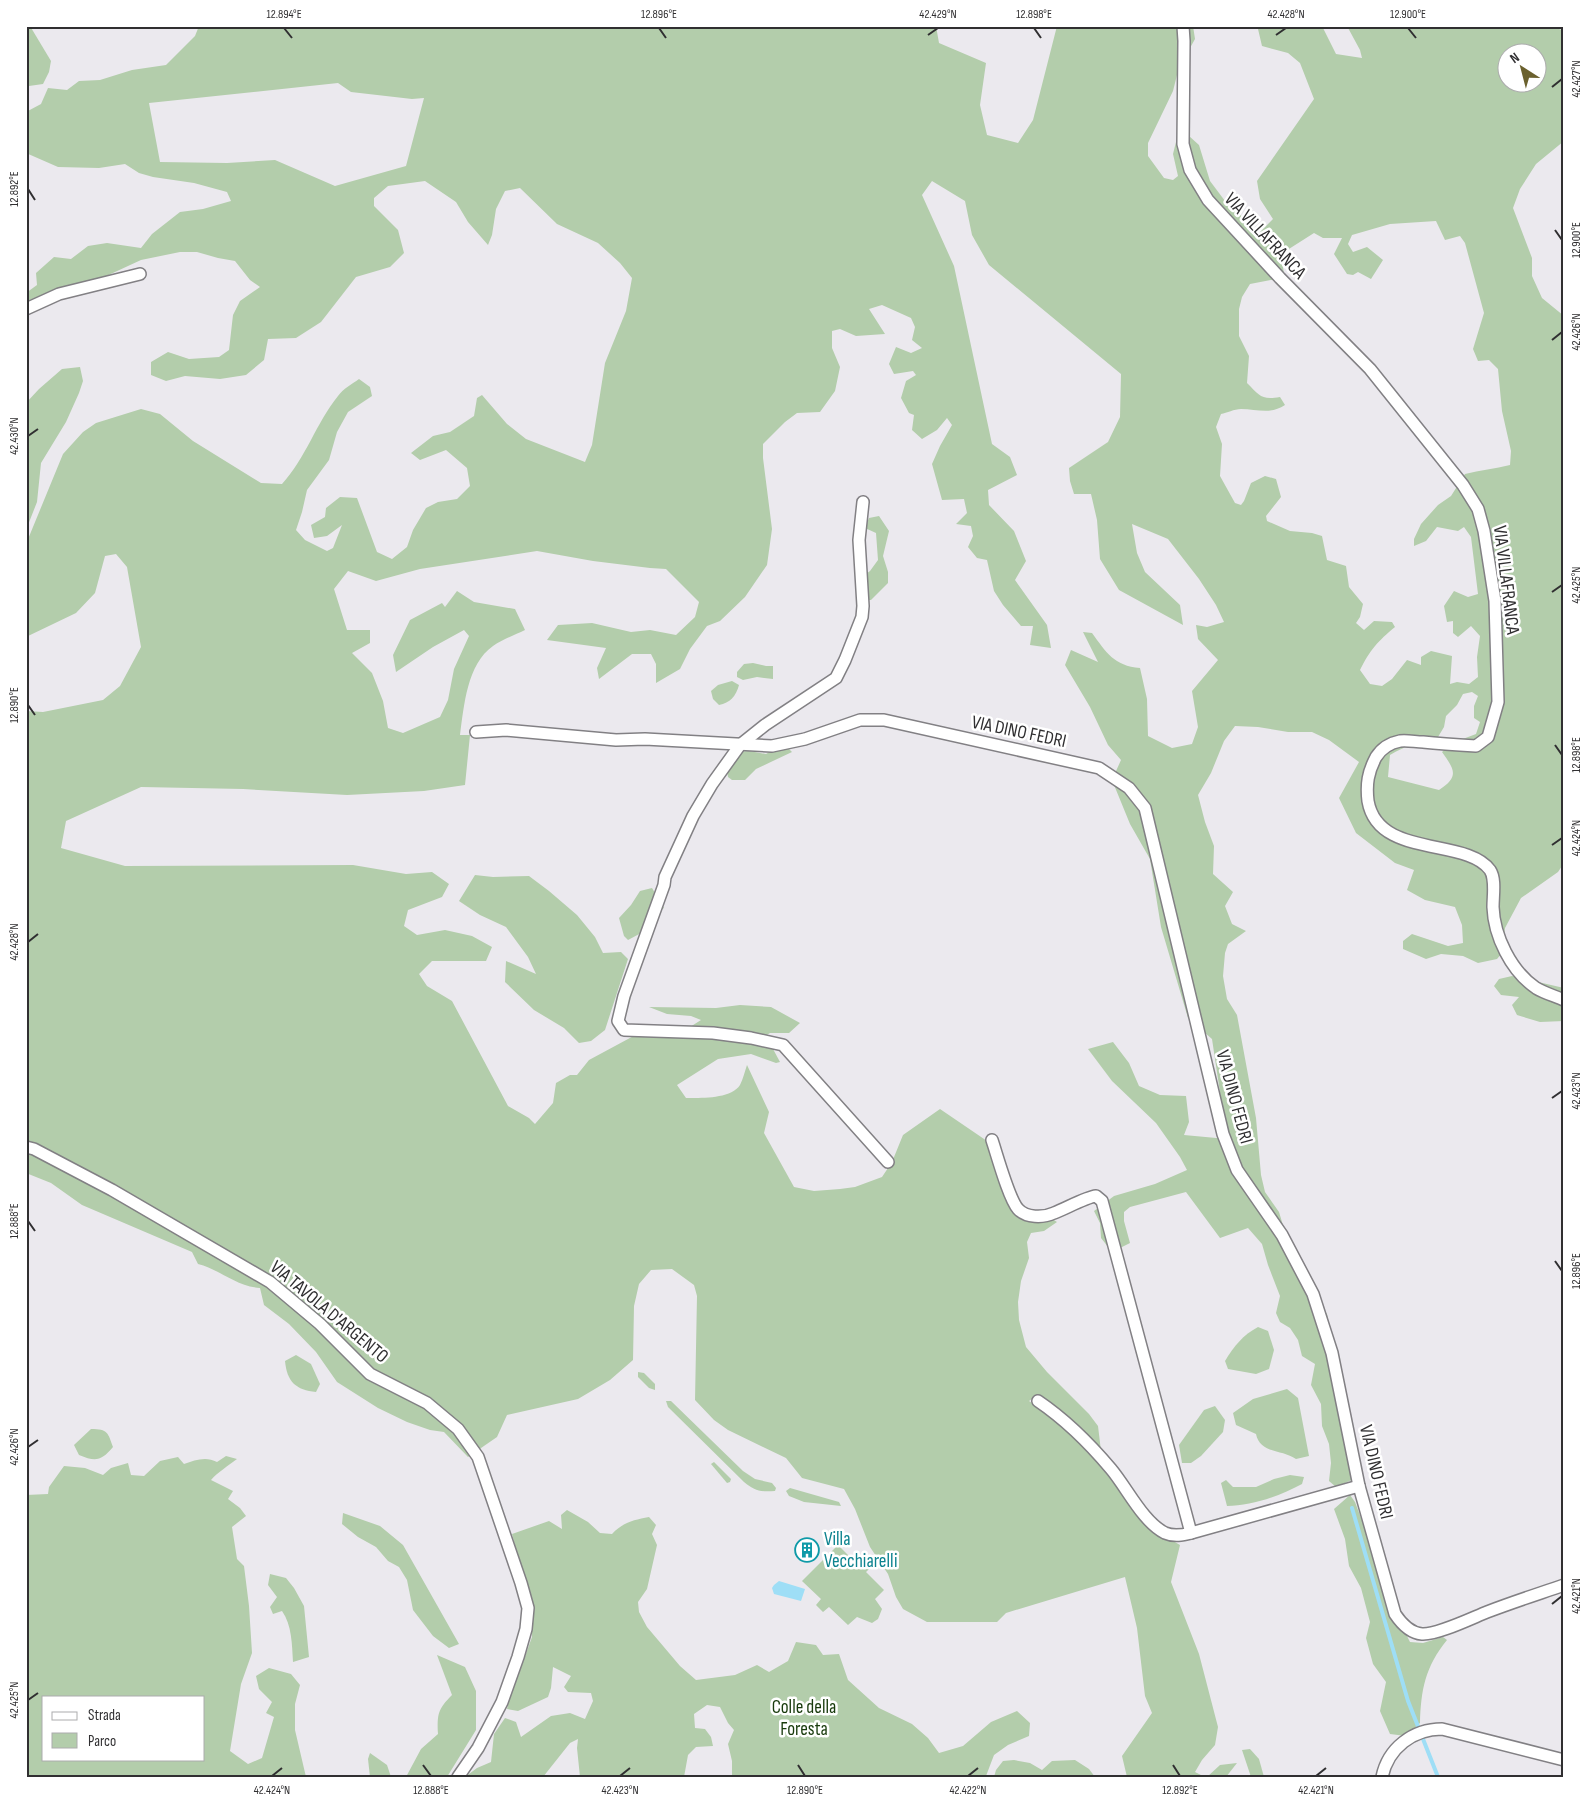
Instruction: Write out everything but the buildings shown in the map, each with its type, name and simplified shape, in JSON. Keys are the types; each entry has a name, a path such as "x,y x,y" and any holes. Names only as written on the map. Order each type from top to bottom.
{"street":[{"name":"VIA VILLAFRANCA","path":"1183,26 1183,144 1190,170 1208,200 1280,278 1370,369 1463,485 1478,510 1484,531 1495,601 1498,702 1488,737 1476,746 1400,741 1381,749 1369,771 1368,796 1370,810 1380,825 1394,834 1424,846 1473,856 1489,869 1494,878 1493,914 1500,939 1510,961 1526,981 1537,989 1564,1000"},
{"path":"26,309 59,294 140,274"},
{"path":"863,502 859,540 864,606 845,660 836,678 765,724 740,745 712,784 693,816 665,877 664,885 624,996 618,1021 624,1030 713,1033 751,1038 783,1046 888,1162"},
{"name":"VIA DINO FEDRI","path":"476,732 506,730 616,740 645,739 772,746 805,739 860,720 884,720 1099,768 1129,788 1145,808 1223,1134 1237,1170 1282,1235 1313,1294 1332,1353 1359,1486 1395,1614 1403,1625 1413,1631 1421,1634 1434,1632 1504,1605 1564,1585"},
{"path":"992,1140 1012,1197 1017,1208 1024,1214 1036,1217 1050,1215 1080,1203 1089,1197 1096,1196 1102,1201 1191,1533"},
{"name":"VIA TAVOLA D'ARGENTO","path":"26,1147 112,1190 270,1282 320,1324 370,1374 427,1404 458,1430 478,1457 528,1608 526,1629 518,1658 502,1702 478,1748 458,1777"},
{"path":"1038,1401 1058,1414 1092,1448 1112,1470 1147,1517 1159,1530 1167,1534 1177,1536 1191,1533 1359,1486"},
{"path":"1382,1777 1392,1752 1404,1741 1429,1729 1442,1729 1564,1760"}],"green space":[{"path":"26,26 30,26 51,61 49,72 43,84 29,86 26,83"},
{"path":"199,26 936,26 939,43 986,63 980,105 987,135 1018,143 1033,120 1057,26 1193,26 1195,39 1190,48 1182,55 1173,91 1148,143 1148,156 1164,178 1173,180 1178,176 1173,154 1177,138 1189,136 1199,145 1210,181 1225,201 1237,211 1257,235 1273,219 1260,199 1257,181 1314,99 1300,63 1288,53 1262,46 1258,29 1262,26 1322,26 1336,54 1362,58 1360,50 1347,26 1552,26 1564,31 1564,141 1536,164 1520,189 1513,208 1532,258 1532,276 1542,298 1564,316 1564,863 1558,872 1521,898 1505,928 1502,953 1497,959 1478,963 1463,956 1441,954 1426,959 1403,949 1403,941 1412,934 1448,946 1463,943 1462,925 1455,907 1425,900 1407,890 1414,870 1395,863 1356,833 1339,798 1359,762 1329,740 1312,732 1288,732 1258,727 1235,726 1224,741 1211,773 1198,795 1214,846 1213,874 1233,892 1225,906 1232,924 1246,931 1228,944 1225,953 1223,976 1227,999 1237,1015 1256,1118 1261,1175 1265,1192 1279,1212 1291,1252 1307,1293 1327,1314 1330,1329 1331,1357 1339,1406 1359,1456 1356,1478 1336,1487 1329,1481 1331,1463 1329,1444 1322,1426 1321,1404 1311,1385 1315,1364 1302,1356 1298,1340 1290,1328 1280,1322 1276,1313 1280,1296 1262,1244 1248,1228 1220,1238 1186,1192 1130,1207 1124,1212 1124,1221 1130,1243 1112,1252 1101,1238 1100,1223 1094,1211 1114,1196 1155,1184 1187,1170 1156,1123 1112,1081 1088,1049 1113,1042 1129,1063 1139,1086 1160,1095 1186,1096 1189,1122 1184,1135 1227,1139 1212,1039 1188,1018 1161,927 1150,859 1130,824 1112,780 1121,760 1108,745 1090,707 1065,665 1071,650 1098,662 1083,632 1092,633 1106,652 1117,661 1131,667 1140,668 1147,699 1148,736 1172,748 1192,744 1198,727 1192,691 1218,660 1198,639 1196,625 1207,627 1224,622 1216,605 1199,579 1168,539 1132,524 1137,553 1145,572 1180,605 1183,625 1119,590 1100,559 1097,520 1091,494 1074,494 1069,468 1108,442 1120,417 1121,374 989,265 972,235 965,201 932,181 922,195 954,266 992,444 1010,457 1017,475 988,490 989,505 1014,531 1026,561 1015,580 1047,625 1051,648 1030,645 1033,626 1021,626 1003,605 994,591 987,560 977,558 968,547 973,536 971,526 956,524 967,513 964,499 942,500 932,464 952,425 947,418 937,430 922,439 912,430 914,415 909,413 901,398 906,381 916,375 913,371 894,374 889,364 896,347 911,353 922,348 912,340 915,327 911,318 882,305 869,309 885,334 856,336 840,329 832,331 832,348 840,367 835,391 820,412 797,413 763,444 772,529 767,565 745,597 720,621 707,626 690,649 680,669 656,683 656,664 651,654 632,654 599,679 597,668 606,648 547,640 558,625 592,623 631,632 650,630 676,635 695,617 699,602 666,569 593,561 537,551 420,569 376,581 348,571 334,589 347,630 370,630 370,643 352,653 372,673 383,701 388,728 403,733 440,717 448,700 454,669 469,636 464,630 433,647 396,672 393,655 410,620 442,603 445,607 457,591 474,602 515,609 525,630 493,646 484,654 477,663 468,686 460,735 470,735 465,785 424,791 347,795 243,789 141,787 66,821 61,848 125,866 353,865 406,874 432,872 449,884 442,897 408,910 404,926 417,935 445,930 472,936 492,947 486,961 432,961 419,974 427,986 452,1001 508,1106 529,1118 535,1124 553,1103 556,1083 570,1075 577,1075 589,1060 641,1032 690,1027 701,1020 691,1016 667,1014 649,1007 716,1008 740,1005 771,1007 800,1023 789,1033 770,1033 758,1040 773,1049 780,1062 776,1063 751,1054 718,1059 677,1085 686,1098 707,1098 730,1093 740,1085 747,1065 769,1112 764,1133 794,1187 814,1191 840,1189 855,1187 882,1177 892,1162 903,1135 940,1109 987,1141 1012,1206 1049,1217 1057,1222 1044,1231 1031,1233 1027,1242 1029,1258 1021,1281 1018,1302 1019,1320 1026,1347 1098,1426 1101,1451 1035,1397 1029,1401 1054,1418 1098,1463 1147,1526 1180,1545 1171,1582 1199,1654 1218,1727 1215,1745 1202,1760 1195,1772 1205,1777 1127,1777 1122,1756 1152,1713 1145,1696 1137,1628 1125,1577 1006,1613 997,1622 927,1622 903,1609 896,1597 888,1574 870,1547 855,1509 844,1489 802,1478 786,1458 728,1430 714,1420 695,1400 697,1296 694,1285 672,1269 651,1270 639,1284 634,1306 633,1360 610,1380 578,1399 507,1415 497,1437 468,1457 444,1432 430,1430 407,1422 378,1408 337,1382 316,1352 289,1324 264,1305 260,1288 235,1281 198,1264 192,1252 82,1205 51,1183 26,1173 26,711 43,712 103,700 120,686 141,647 127,567 116,554 105,556 95,593 76,613 26,637 26,544 63,454 83,432 96,423 141,409 160,414 193,441 261,483 282,484 298,463 330,406 342,391 359,379 370,387 372,396 348,412 337,432 329,460 307,490 296,530 305,540 327,551 333,548 342,525 327,536 314,538 311,525 325,517 326,508 340,497 357,498 377,552 392,559 407,547 413,530 426,508 438,502 457,499 470,486 467,468 446,450 420,460 411,453 433,436 450,432 474,416 477,398 482,395 507,424 526,439 585,462 592,445 605,363 626,311 632,278 620,263 598,243 557,224 520,188 505,191 496,209 492,235 488,245 468,222 456,202 425,181 388,186 374,198 374,206 398,230 404,253 390,267 356,277 321,322 296,338 268,339 264,360 246,375 220,379 185,376 166,381 151,375 151,362 168,352 189,359 219,357 229,350 233,315 240,301 260,287 250,280 235,261 197,252 180,252 141,260 102,278 26,301 26,293 37,285 36,273 54,257 71,259 88,246 107,243 141,248 152,234 180,212 203,209 231,201 227,192 194,183 153,177 139,173 125,164 99,168 58,167 26,153 26,112 41,104 48,88 67,90 79,81 100,80 132,70 166,65 195,36","holes":["338,83 351,92 412,99 424,98 406,166 335,186 275,160 227,163 160,162 149,103","1436,221 1445,240 1460,236 1465,243 1484,313 1473,349 1478,361 1489,360 1498,369 1502,411 1511,451 1510,465 1465,474 1451,496 1438,505 1421,524 1414,539 1414,546 1426,541 1437,527 1458,531 1464,527 1471,537 1478,594 1468,597 1454,591 1444,606 1447,622 1453,621 1453,633 1458,637 1471,626 1480,636 1477,657 1478,677 1469,684 1457,682 1450,684 1452,656 1431,651 1421,657 1421,665 1407,660 1392,679 1382,686 1370,684 1360,670 1375,646 1395,627 1392,622 1374,621 1364,630 1356,623 1360,617 1363,604 1349,587 1346,566 1327,560 1322,536 1290,531 1267,521 1266,516 1281,497 1276,479 1265,476 1251,483 1241,505 1235,503 1220,476 1222,444 1216,427 1221,414 1238,409 1269,411 1285,405 1280,397 1269,398 1261,396 1247,383 1249,356 1239,336 1239,309 1242,297 1250,284 1276,279 1284,274 1281,254 1314,233 1323,238 1342,238 1334,254 1347,274 1353,275 1358,272 1371,279 1383,260 1367,247 1353,252 1348,244 1352,235 1390,224","1472,692 1478,696 1474,706 1474,718 1480,722 1476,734 1455,742 1442,752 1452,767 1453,772 1453,776 1446,785 1439,790 1388,777 1390,755 1413,744 1438,737 1444,727 1446,716 1457,705 1463,694"]},
{"path":"80,367 83,381 66,422 41,463 37,502 26,530 26,403 62,369"},
{"path":"879,516 889,531 883,556 888,572 888,583 871,600 866,600 862,577 870,571 878,560 876,533 865,528 869,518"},
{"path":"753,663 773,666 773,679 757,677 743,680 737,677 737,672 744,664"},
{"path":"732,681 739,685 736,692 729,701 719,705 713,699 711,691 718,685"},
{"path":"784,744 792,752 756,769 745,780 732,780 728,777 726,764 735,752 749,751 766,754"},
{"path":"475,875 493,877 529,876 577,915 595,937 603,953 621,952 628,959 605,1030 591,1041 579,1043 564,1028 534,1010 505,982 506,961 536,974 528,957 506,927 480,915 459,901"},
{"path":"652,888 664,908 644,921 643,932 628,940 624,936 619,918 640,891"},
{"path":"1512,976 1564,988 1564,1021 1540,1022 1517,1015 1512,1005 1519,997 1501,995 1494,986 1499,979"},
{"path":"1258,1327 1268,1331 1274,1350 1269,1369 1256,1374 1228,1369 1225,1361 1232,1350 1243,1337"},
{"path":"296,1355 311,1364 320,1384 316,1392 298,1387 290,1380 285,1361"},
{"path":"638,1372 644,1373 655,1384 655,1390 649,1388 638,1377"},
{"path":"1287,1389 1298,1398 1309,1456 1296,1459 1262,1445 1256,1434 1236,1425 1233,1413 1253,1399"},
{"path":"666,1401 671,1401 743,1471 755,1479 772,1483 776,1488 775,1491 758,1490 744,1482 668,1407"},
{"path":"1215,1406 1225,1420 1223,1432 1201,1456 1191,1463 1182,1463 1179,1445 1204,1410"},
{"path":"91,1429 104,1431 110,1438 113,1447 98,1459 90,1459 79,1455 74,1445"},
{"path":"226,1456 237,1459 211,1480 233,1491 228,1499 240,1508 246,1516 232,1527 237,1559 244,1566 252,1653 241,1684 230,1751 248,1764 262,1758 274,1717 266,1713 272,1702 259,1689 256,1676 269,1668 291,1674 300,1685 295,1704 295,1730 306,1777 26,1777 26,1495 48,1494 49,1487 64,1466 85,1468 103,1475 111,1468 128,1463 131,1475 144,1476 160,1461 178,1457 184,1464 196,1460 213,1460 217,1462"},
{"path":"714,1462 731,1479 730,1482 727,1483 711,1464"},
{"path":"1290,1475 1304,1477 1302,1484 1265,1500 1227,1506 1221,1483 1226,1480 1233,1487 1256,1487 1274,1479"},
{"path":"790,1488 839,1502 841,1506 804,1502 789,1496 786,1491"},
{"path":"1350,1495 1355,1502 1379,1558 1410,1642 1423,1643 1443,1637 1447,1640 1429,1669 1423,1689 1420,1723 1406,1736 1390,1734 1380,1711 1386,1682 1373,1664 1366,1638 1370,1622 1361,1588 1349,1566 1345,1539 1334,1509"},
{"name":"Colle della Foresta","path":"567,1510 588,1522 600,1533 612,1534 625,1524 649,1517 656,1525 652,1534 657,1545 647,1589 638,1602 639,1612 647,1627 680,1666 696,1680 735,1675 757,1665 769,1672 788,1661 796,1642 816,1645 823,1655 839,1654 848,1680 879,1708 912,1724 928,1738 939,1753 963,1746 991,1722 1017,1711 1030,1723 1029,1736 1008,1745 994,1755 984,1777 732,1777 732,1761 728,1744 734,1730 720,1707 707,1705 694,1714 695,1728 705,1729 711,1737 713,1746 696,1747 688,1755 684,1777 580,1777 578,1739 570,1743 543,1777 465,1777 477,1768 491,1762 494,1734 505,1718 516,1722 521,1737 551,1716 570,1713 585,1719 593,1701 591,1693 568,1692 564,1687 571,1676 553,1667 548,1697 518,1711 507,1709 512,1686 518,1676 532,1637 532,1610 512,1534 549,1521 562,1529 561,1515"},
{"path":"343,1513 380,1526 403,1545 459,1644 449,1648 433,1636 413,1610 407,1580 399,1567 388,1561 376,1547 358,1537 342,1524"},
{"path":"838,1545 858,1565 865,1559 872,1566 866,1572 884,1590 875,1599 882,1609 878,1619 872,1623 857,1617 848,1625 829,1607 823,1612 816,1605 821,1599 802,1581"},
{"path":"270,1574 286,1578 304,1606 309,1657 293,1662 288,1622 282,1611 273,1614 270,1607 277,1597 268,1585"},
{"path":"437,1655 465,1667 476,1691 476,1730 447,1777 406,1777 421,1749 438,1734 439,1712 452,1695"},
{"path":"1250,1749 1259,1759 1264,1777 1251,1777 1242,1750"},
{"path":"370,1753 387,1765 391,1777 370,1777 368,1759"},
{"path":"1014,1760 1030,1763 1042,1770 1052,1761 1075,1760 1089,1769 1095,1777 994,1777 996,1770 1003,1761"},
{"path":"1237,1763 1226,1777 1207,1777 1220,1765"}],"water":[{"path":"779,1581 805,1589 801,1601 774,1594 772,1588"}],"waterway":[{"path":"1352,1508 1408,1701 1438,1777"}],"place":[{"name":"Villa Vecchiarelli","path":"807,1550"}]}
